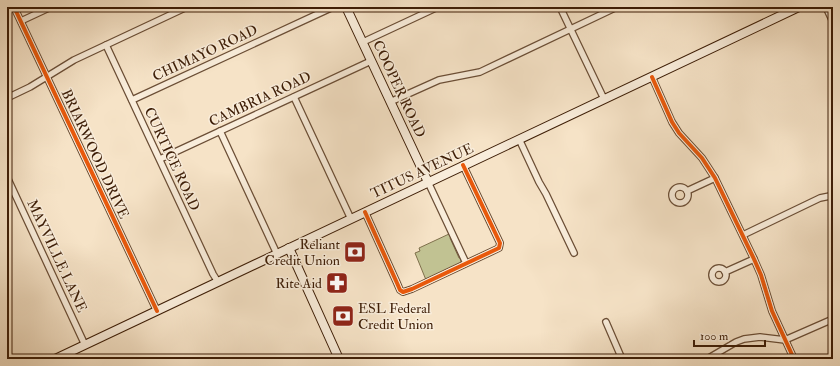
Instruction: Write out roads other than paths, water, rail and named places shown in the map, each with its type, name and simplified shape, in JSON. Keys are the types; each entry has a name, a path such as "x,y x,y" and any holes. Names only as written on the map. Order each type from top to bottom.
{"main road":[{"name":"COOPER ROAD","path":"346,7 428,182"},
{"name":"TITUS AVENUE","path":"55,359 799,7"},
{"path":"289,248 339,359"}],"street":[{"name":"BRIARWOOD DRIVE","path":"14,7 157,311"},
{"path":"21,21 51,7"},
{"path":"7,98 30,87 74,60 187,7"},
{"name":"CHIMAYO ROAD","path":"132,100 333,7"},
{"path":"363,42 438,7"},
{"path":"560,7 604,99"},
{"path":"390,102 439,80 480,72 617,7"},
{"path":"826,7 833,22"},
{"name":"CURTICE ROAD","path":"106,45 218,282"},
{"name":"CAMBRIA ROAD","path":"160,159 371,61"},
{"path":"652,76 672,122 679,133 702,158 715,178 743,234 761,275 772,311 794,359"},
{"path":"294,97 351,219"},
{"path":"220,131 277,254"},
{"path":"519,139 574,253"},
{"path":"365,212 400,290 403,292 406,292 498,248 500,246 463,165"},
{"name":"MAYVILLE LANE","path":"7,177 85,345"},
{"path":"687,191 715,178"},
{"path":"428,182 466,263"},
{"path":"743,234 820,198 833,197"},
{"path":"725,272 754,259"},
{"path":"707,359 744,339 760,337 785,340 833,319"},
{"path":"606,322 622,359"}],"place":[{"name":"Reliant Credit Union","path":"355,252"},
{"name":"Rite Aid","path":"337,283"},
{"name":"ESL Federal Credit Union","path":"343,316"}]}
